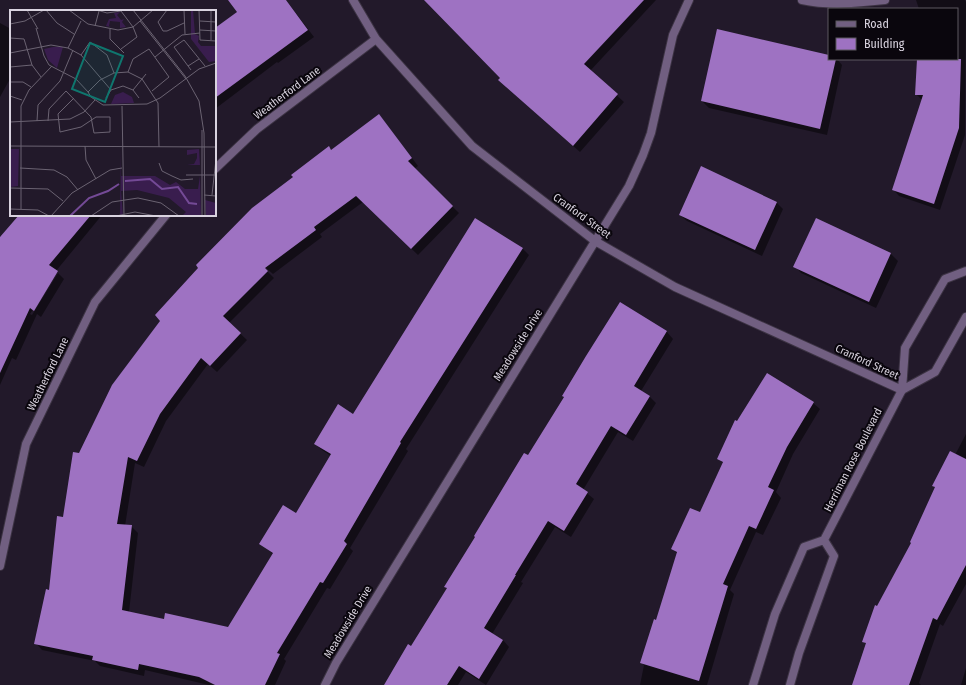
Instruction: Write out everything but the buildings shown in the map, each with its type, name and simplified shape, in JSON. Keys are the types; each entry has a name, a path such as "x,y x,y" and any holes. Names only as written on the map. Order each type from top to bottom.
{"street":[{"name":"Cranford Street","path":"353,0 376,39 472,146 595,241 675,287 902,390"},
{"name":"Meadowside Drive","path":"325,685 336,663 629,186 651,133 660,99 673,35 689,0"},
{"path":"802,0 831,4 885,0"},
{"name":"Weatherford Lane","path":"216,168 257,129 376,39"},
{"name":"Weatherford Lane","path":"0,566 26,444 95,302 165,216"},
{"name":"Herriman Rose Boulevard","path":"824,540 902,390 905,348 945,279 966,271"},
{"path":"902,390 935,372 966,317"},
{"path":"753,685 775,614 804,547 824,540 834,556 799,653 790,685"}]}
